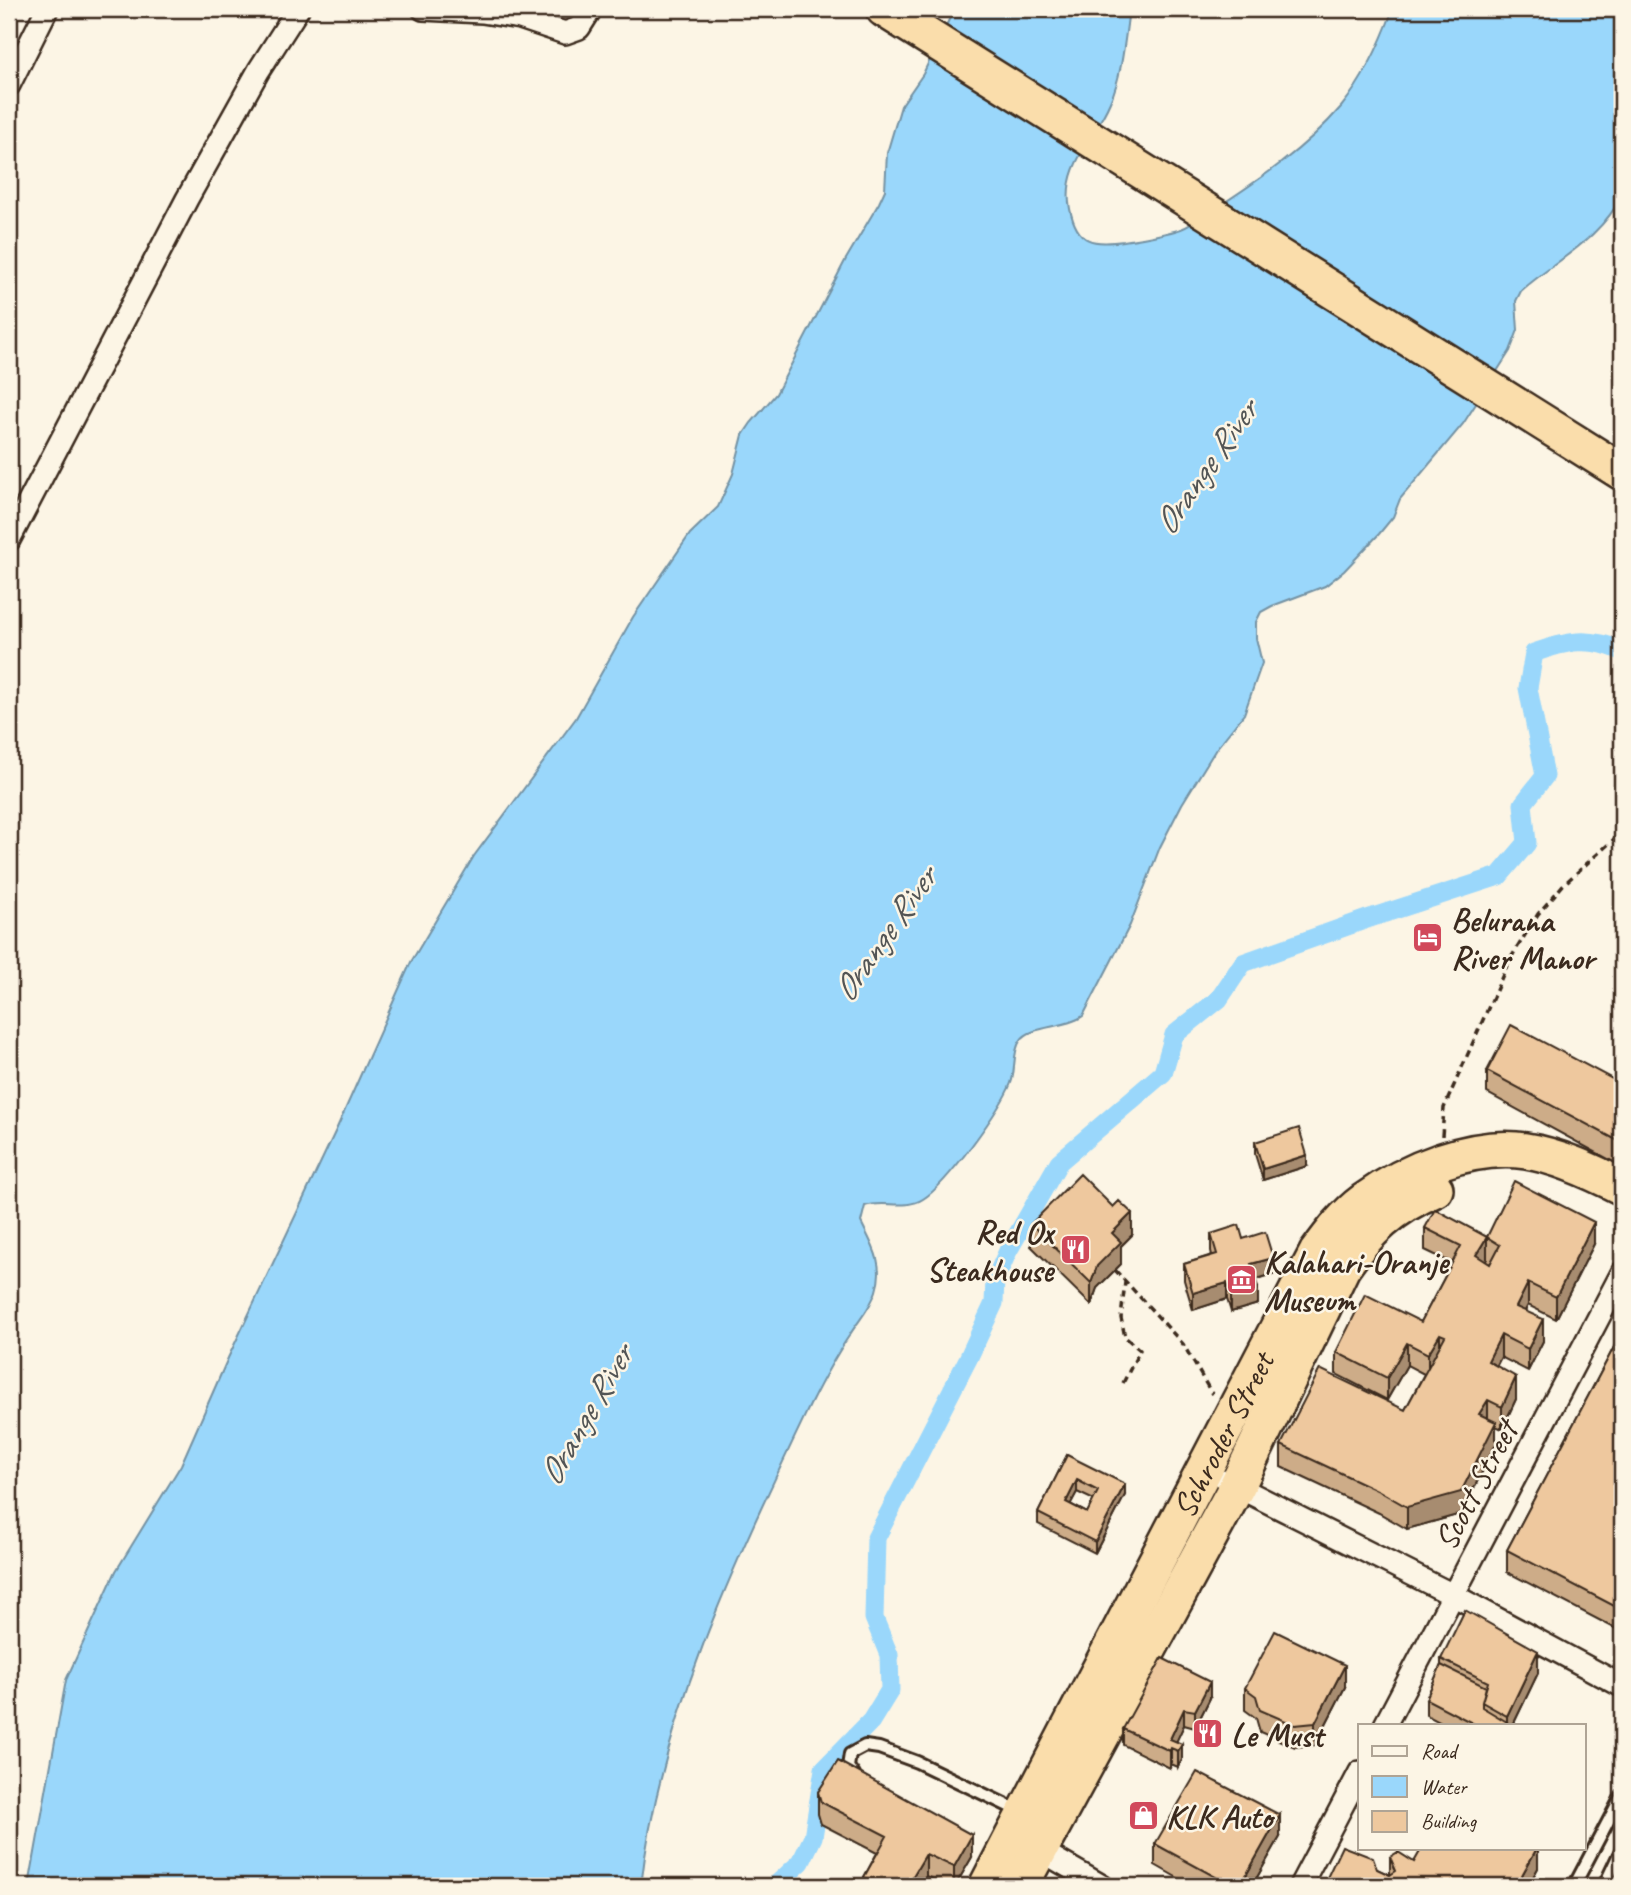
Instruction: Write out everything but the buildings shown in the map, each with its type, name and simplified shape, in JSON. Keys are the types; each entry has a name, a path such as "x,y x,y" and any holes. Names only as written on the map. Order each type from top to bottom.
{"highway":[{"path":"884,9 1622,472"},
{"name":"Schroder Street","path":"1020,1886 1026,1833 1205,1470 1317,1252 1339,1223 1363,1201 1427,1166 1447,1159 1497,1150 1526,1151 1556,1159 1622,1187"},
{"name":"Schroder Street","path":"987,1886 1026,1833 1237,1486 1342,1268 1362,1240 1405,1203 1433,1189 1510,1169 1530,1170 1565,1182 1622,1213"}],"street":[{"path":"9,85 47,9"},
{"path":"9,540 187,199 259,70 298,9"},
{"path":"423,9 482,12 520,18 565,33 579,28 591,9"},
{"name":"Scott Street","path":"1385,1724 1622,1273"},
{"path":"1205,1470 1453,1595 1622,1686"},
{"path":"1300,1886 1358,1776"},
{"path":"1026,1833 1102,1886"}],"lane":[{"path":"857,1777 849,1771 848,1758 856,1749 872,1746 917,1762 1026,1833"},
{"path":"1574,1886 1622,1795"},
{"path":"1604,1886 1622,1848"}],"path":[{"path":"1615,571 1622,576"},
{"path":"1115,1270 1183,1344 1217,1403"},
{"path":"1123,1383 1140,1350 1125,1337 1121,1318 1125,1280"}],"water":[{"name":"Orange River","path":"954,9 1129,9 1114,92 1104,115 1081,153 1070,180 1070,209 1073,221 1082,236 1095,242 1138,239 1185,227 1281,163 1327,122 1357,85 1393,9 1622,9 1622,195 1590,237 1521,291 1516,301 1518,330 1510,351 1463,424 1400,499 1393,517 1379,534 1344,571 1325,586 1261,612 1256,622 1256,638 1262,663 1244,714 1216,749 1182,804 1160,847 1130,925 1083,1016 1032,1032 1020,1041 1012,1078 1005,1095 972,1146 933,1191 923,1199 909,1204 865,1206 861,1222 878,1263 876,1291 868,1309 833,1361 810,1405 755,1521 705,1639 665,1760 651,1822 641,1886 29,1886 66,1680 116,1571 181,1465 411,962 474,856 576,718 633,617 690,534 718,507 733,474 743,435 776,394 846,259 879,203 885,190 887,153 901,106 923,74"}],"waterway":[{"path":"775,1886 801,1862 813,1837 824,1769 871,1721 890,1690 889,1655 874,1618 876,1538 994,1303 995,1280 1008,1251 1059,1162 1163,1073 1174,1035 1219,999 1243,963 1499,876 1527,843 1523,804 1545,776 1528,688 1534,653 1578,642 1599,643 1622,651"}],"place":[{"name":"Belurana River Manor","path":"1428,938"},
{"name":"Red Ox Steakhouse","path":"1076,1250"},
{"name":"Kalahari-Oranje Museum","path":"1241,1280"},
{"name":"Le Must","path":"1208,1734"},
{"name":"KLK Auto","path":"1143,1816"}]}
